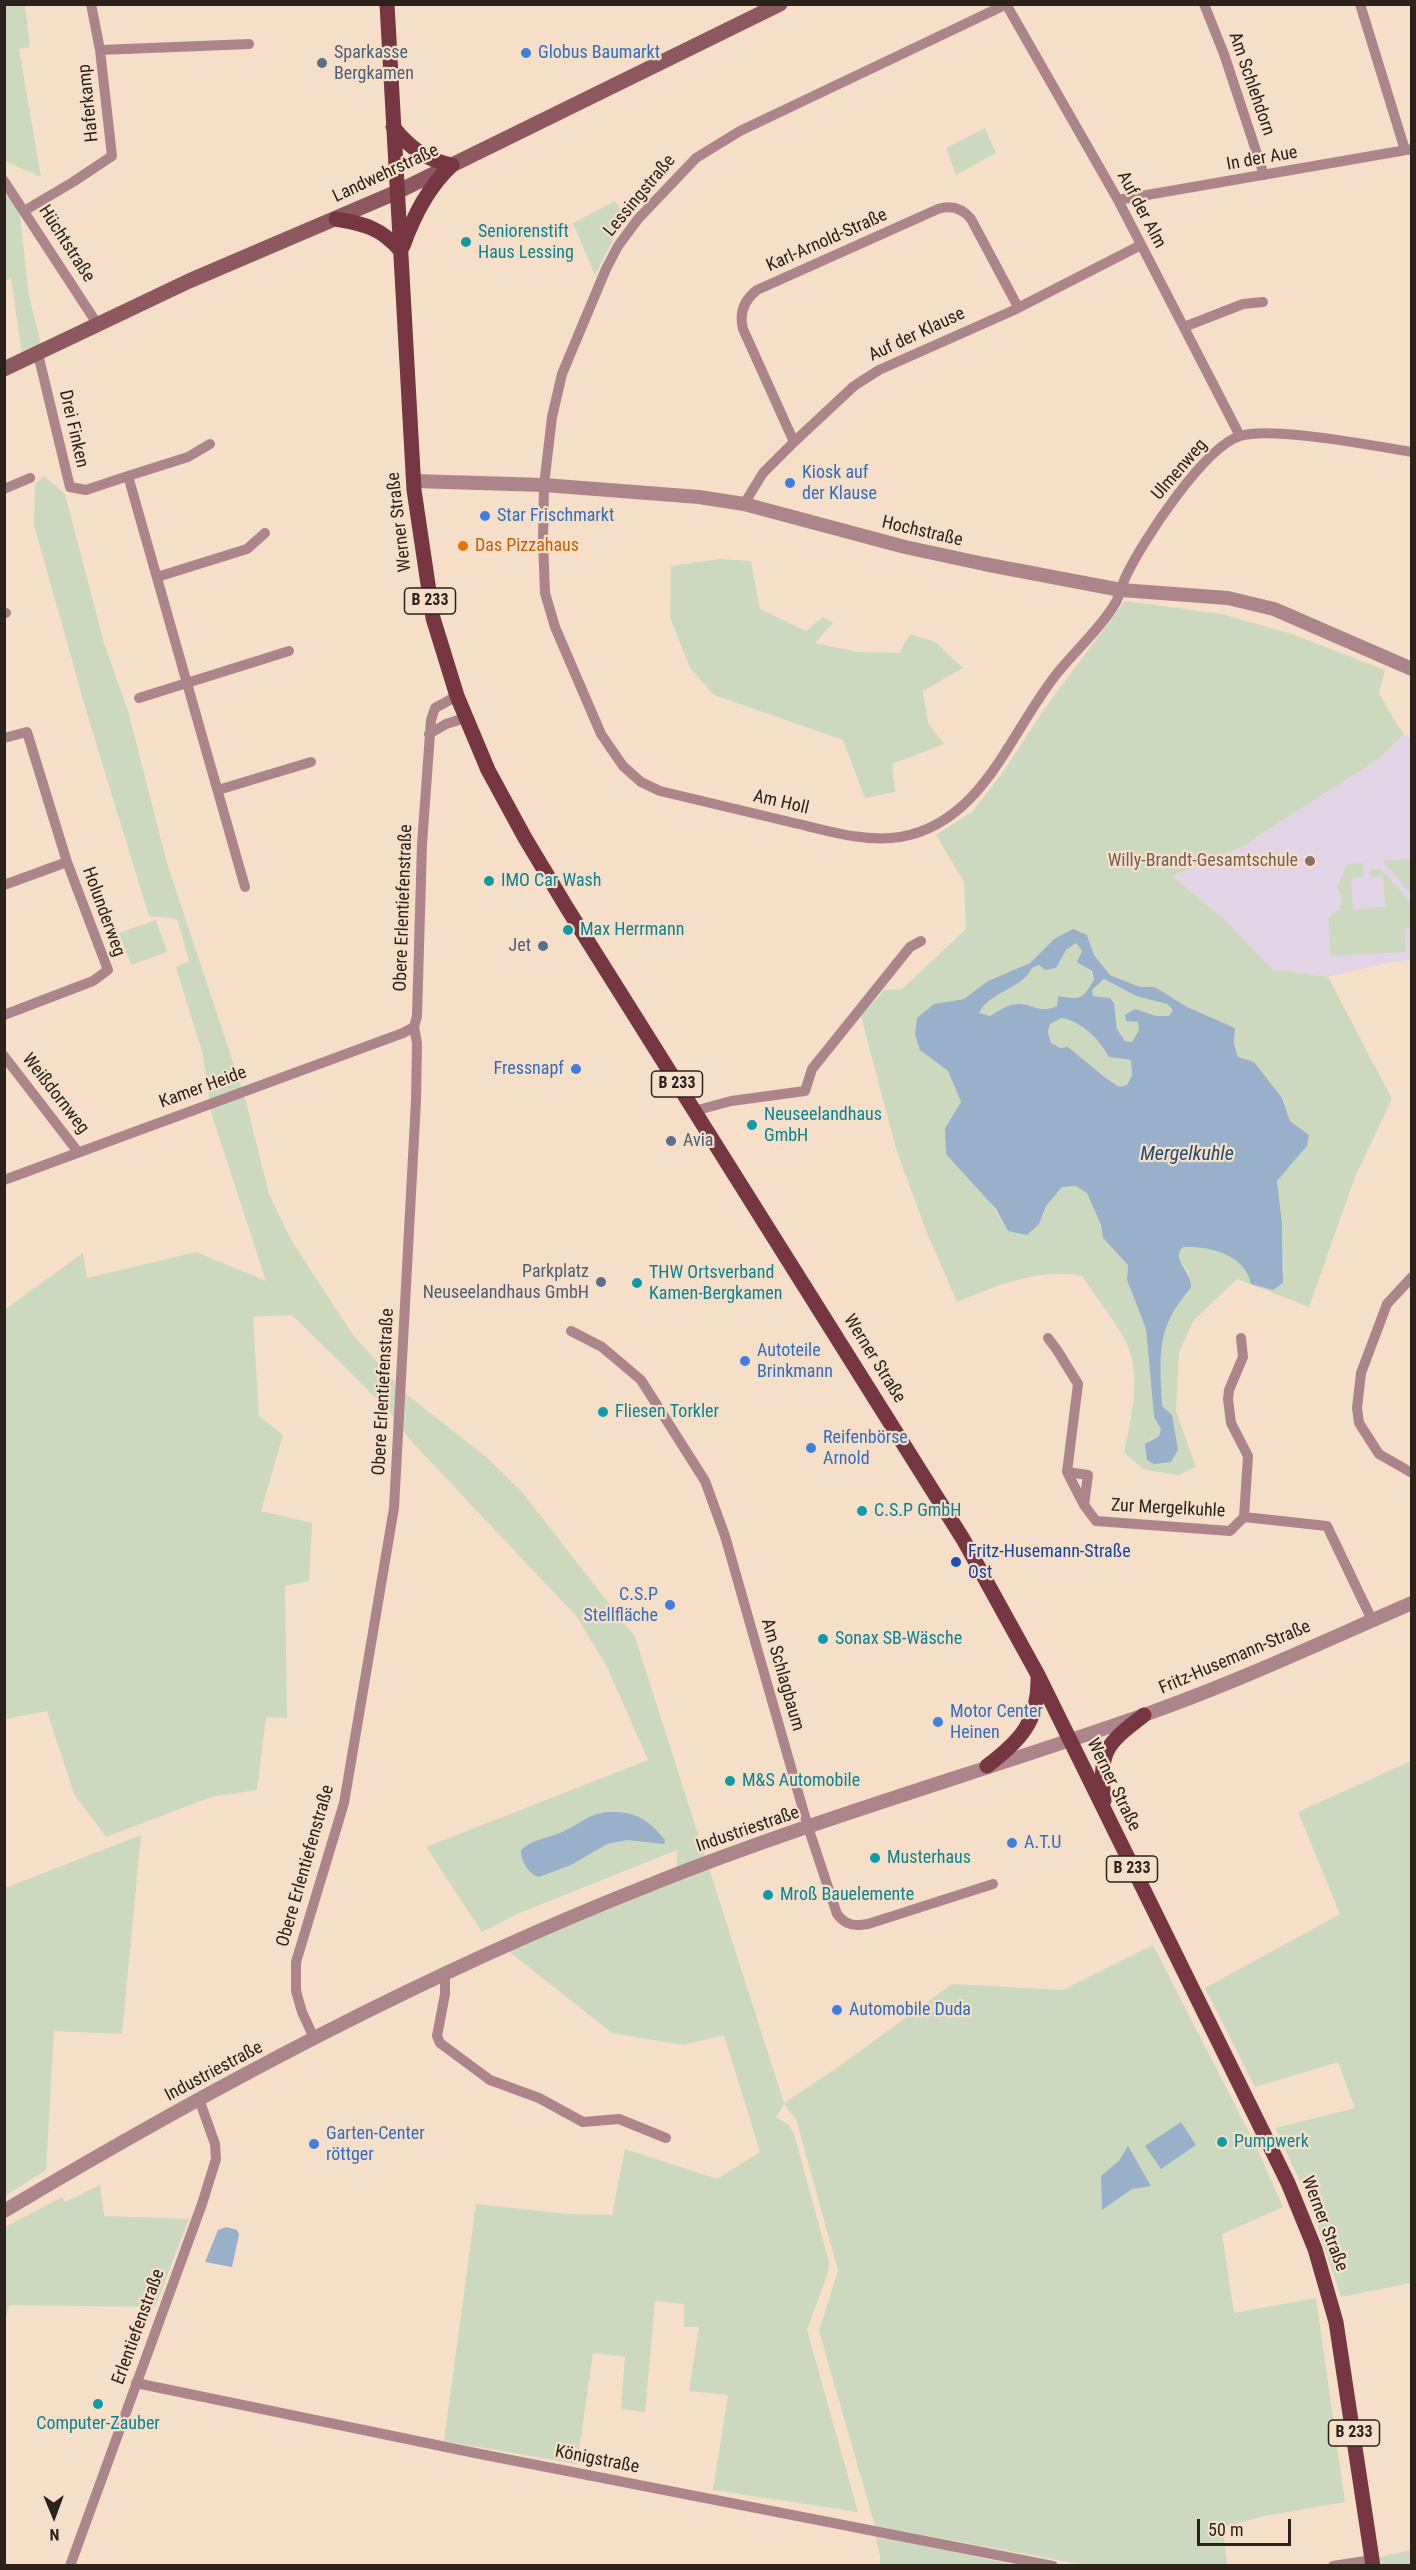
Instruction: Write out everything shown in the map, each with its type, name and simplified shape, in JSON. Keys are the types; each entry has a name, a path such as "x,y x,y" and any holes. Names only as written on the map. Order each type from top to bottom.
{"main road":[{"name":"Werner Straße","path":"387,4 414,481 433,618 465,718 488,770 525,838 963,1539 1038,1675 1070,1740 1288,2183 1315,2249 1332,2306 1346,2378 1373,2563"},
{"name":"Landwehrstraße","path":"4,369 211,272 397,192 780,4"},
{"path":"393,127 418,153 438,162 452,165"},
{"path":"336,219 375,229 389,237 401,251 426,195 436,180 452,165"},
{"path":"987,1766 1012,1748 1026,1730 1038,1697 1038,1675"},
{"path":"1105,1813 1102,1778 1106,1749 1114,1738 1144,1715"}],"street":[{"name":"Haferkamp","path":"24,211 112,156 100,51 91,4"},
{"name":"Am Schlehdorn","path":"1204,4 1224,54 1264,175"},
{"path":"1360,4 1408,149"},
{"name":"Auf der Alm","path":"1007,5 1119,200 1240,436"},
{"name":"Lessingstraße","path":"544,485 548,437 562,374 618,246 659,194 696,158 740,131 1007,5"},
{"name":"Haferkamp","path":"100,51 249,44"},
{"name":"In der Aue","path":"1119,200 1408,149"},
{"name":"Hüchtstraße","path":"4,181 98,325"},
{"name":"Karl-Arnold-Straße","path":"794,442 742,323 744,306 757,290 938,209 950,207 962,210 970,219 1018,308"},
{"name":"Auf der Klause","path":"744,504 763,473 854,386 879,370 1018,308 1141,245"},
{"path":"1184,327 1243,303 1263,302"},
{"name":"Drei Finken","path":"38,354 70,487 86,490 188,457 210,444"},
{"path":"1240,436 1292,435 1412,452"},
{"name":"Ulmenweg","path":"1122,590 1126,576 1166,508 1223,446 1240,436"},
{"path":"128,476 244,887"},
{"path":"4,489 30,478"},
{"name":"Hochstraße","path":"414,481 544,485 699,497 744,504 905,547 1122,590 1228,598 1274,609 1412,669"},
{"name":"Am Holl","path":"544,485 545,593 555,627 601,734 623,766 641,782 660,791 850,835 880,838 912,834 936,825 960,810 987,778 1053,678 1115,604 1122,590"},
{"path":"157,577 247,549 265,533"},
{"path":"139,698 289,651"},
{"name":"Obere Erlentiefenstraße","path":"314,2038 302,2012 296,1991 296,1962 344,1803 394,1508 416,1079 417,1043 414,1028 417,1016 422,844 429,734 435,708 457,696"},
{"path":"429,734 446,724 465,718"},
{"name":"Holunderweg","path":"4,738 27,732 67,862 108,970 93,981 4,1015"},
{"path":"218,790 311,762"},
{"name":"Holunderweg","path":"4,885 67,862"},
{"path":"694,1111 731,1101 805,1091 812,1069 910,947 921,941"},
{"name":"Kamer Heide","path":"4,1180 414,1028"},
{"name":"Weißdornweg","path":"4,1056 78,1152"},
{"path":"1412,1277 1388,1304 1361,1373 1357,1408 1359,1423 1379,1454 1412,1473"},
{"name":"Am Schlagbaum","path":"571,1331 602,1347 641,1380 705,1480 725,1536 808,1827 837,1914 843,1921 855,1926 868,1924 993,1884"},
{"path":"1048,1338 1058,1350 1078,1384 1067,1472"},
{"path":"1241,1338 1243,1358 1229,1390 1228,1399 1231,1423 1248,1456 1244,1516"},
{"name":"Zur Mergelkuhle","path":"1067,1472 1088,1475 1084,1505"},
{"name":"Zur Mergelkuhle","path":"1067,1472 1084,1505 1096,1521 1230,1531 1244,1516 1327,1526 1372,1620"},
{"name":"Fritz-Husemann-Straße","path":"1070,1740 1144,1715 1249,1673 1412,1603"},
{"name":"Industriestraße","path":"4,2211 199,2099 314,2038 445,1973 549,1926 655,1882 808,1827 1070,1740"},
{"path":"445,1973 446,1994 437,2036 440,2043 448,2049 490,2080 538,2098 583,2122 619,2119 666,2138"},
{"name":"Erlentiefenstraße","path":"70,2565 202,2204 216,2159 215,2144 199,2099"},
{"name":"Königstraße","path":"136,2383 475,2453 1053,2565"},
{"path":"1332,2565 1373,2563"}],"shaded area":[{"name":"Willy-Brandt-Gesamtschule","path":"1404,734 1411,738 1411,960 1391,962 1328,977 1272,969 1223,918 1172,876 1243,846 1378,759"}],"green space":[{"path":"5,4 25,5 30,47 19,49 41,177 5,161"},
{"path":"985,128 996,153 956,175 946,148"},
{"path":"4,193 19,207 29,296 43,352 23,361 11,278 5,281"},
{"path":"615,201 625,217 595,275 573,223"},
{"path":"44,476 65,494 104,643 128,711 167,863 245,1098 269,1194 291,1240 353,1335 406,1394 485,1456 522,1492 635,1637 784,2103 841,2065 952,1984 1063,1990 1153,1945 1255,2144 1283,2207 1222,2234 1234,2313 1316,2298 1345,2502 1265,2516 1223,2527 1227,2565 1084,2565 875,2526 819,2331 838,2270 796,2119 784,2104 776,2117 790,2126 795,2137 829,2262 828,2272 807,2330 858,2512 713,2490 728,2395 689,2391 699,2327 684,2327 684,2304 655,2301 645,2412 621,2409 625,2357 593,2353 577,2464 444,2441 476,2204 567,2214 612,2215 625,2149 717,2179 760,2152 724,2035 683,2045 612,2033 498,1943 677,1869 677,1850 517,1914 482,1932 426,1847 648,1760 607,1667 577,1617 410,1440 388,1410 292,1315 253,1317 259,1416 283,1435 261,1511 312,1523 309,1581 285,1586 287,1718 266,1717 257,1790 211,1797 106,1837 74,1794 47,1711 5,1719 4,1310 83,1253 87,1278 196,1252 266,1281 211,1112 203,1055 176,967 189,961 177,919 149,916 88,717 34,525 35,484"},
{"path":"720,559 751,561 760,609 806,631 823,617 833,623 815,643 858,652 899,653 910,634 935,642 963,668 923,691 928,723 944,744 892,764 895,792 865,798 843,740 714,695 690,668 670,617 671,566"},
{"path":"1125,601 1221,614 1292,634 1385,670 1379,693 1404,734 1378,759 1243,846 1172,876 1223,918 1272,969 1328,977 1392,1099 1355,1177 1309,1307 1237,1279 1193,1321 1179,1353 1176,1411 1196,1467 1178,1475 1143,1469 1124,1453 1134,1397 1131,1355 1121,1333 1082,1276 1050,1274 1034,1276 1003,1284 957,1302 927,1233 896,1149 861,1016 884,990 902,989 966,929 964,882 936,835 972,812 1001,775 1045,708","holes":["1087,935 1094,955 1110,975 1140,987 1155,987 1187,1007 1235,1028 1234,1044 1238,1057 1282,1097 1290,1121 1309,1135 1307,1146 1277,1181 1284,1273 1234,1255 1208,1249 1182,1247 1178,1252 1178,1259 1188,1271 1191,1288 1165,1325 1159,1363 1161,1397 1171,1462 1149,1440 1159,1436 1161,1429 1154,1417 1146,1329 1127,1280 1128,1265 1103,1238 1101,1225 1087,1193 1076,1185 1062,1187 1046,1206 1039,1224 1008,1231 945,1128 961,1102 948,1071 920,1050 934,1004 964,999 988,981 1030,963 1054,939"]},
{"path":"1412,859 1411,894 1383,861"},
{"path":"1363,863 1364,877 1351,879 1353,910 1385,907 1383,876 1371,877 1370,870 1381,869 1411,902 1411,928 1404,929 1406,952 1330,956 1329,917 1340,909 1342,896 1337,888 1338,885 1347,864"},
{"path":"156,920 167,952 131,965 119,933"},
{"path":"1076,943 1094,979 1083,994 1076,998 1058,996 1057,1006 1051,1008 1041,1009 1014,1004 990,1016 978,1013 990,1000 1027,975 1031,968 1039,965 1056,968 1066,950"},
{"path":"1104,979 1136,996 1167,1004 1173,1010 1169,1016 1157,1016 1149,1012 1138,1022 1139,1030 1132,1042 1125,1041 1117,1029 1114,1003 1110,998 1093,996 1091,991"},
{"path":"1062,1018 1076,1023 1089,1032 1109,1057 1131,1060 1132,1076 1127,1085 1119,1087 1051,1043 1048,1032 1050,1024"},
{"path":"1411,1761 1411,2283 1341,2297 1308,2198 1275,2128 1355,2108 1338,2062 1255,2087 1205,1988 1340,1914 1298,1812"},
{"path":"141,1835 122,2034 54,2031 46,2170 5,2196 5,1888"},
{"path":"100,2185 104,2216 189,2219 155,2307 9,2305 5,2322 5,2227 62,2197 65,2202"},
{"path":"875,2535 1015,2565 880,2565"},
{"path":"1411,2550 1411,2565 1382,2565 1379,2557"}],"water":[{"name":"Mergelkuhle","path":"1073,929 1087,935 1094,955 1110,975 1140,987 1155,987 1187,1007 1235,1028 1234,1044 1238,1057 1254,1062 1282,1098 1290,1121 1309,1135 1307,1146 1277,1181 1282,1223 1283,1283 1273,1290 1251,1284 1242,1265 1215,1250 1183,1247 1180,1252 1180,1261 1191,1288 1179,1302 1165,1329 1161,1357 1162,1406 1172,1415 1178,1450 1171,1462 1154,1464 1147,1460 1145,1444 1159,1436 1161,1429 1154,1417 1146,1329 1127,1280 1128,1265 1103,1238 1101,1225 1087,1193 1076,1186 1062,1187 1046,1206 1039,1224 1027,1235 1008,1231 996,1209 946,1154 945,1128 961,1102 948,1071 920,1050 915,1035 917,1018 934,1004 964,999 988,981 1030,963 1054,939","holes":["1076,943 1082,951 1077,962 1092,971 1094,979 1084,994 1077,998 1058,996 1057,1006 1051,1008 1041,1009 1014,1004 990,1016 979,1013 991,1000 1021,981 1032,968 1039,965 1045,970 1056,968 1066,950","1104,979 1136,996 1167,1004 1173,1010 1169,1016 1157,1016 1135,1009 1125,1015 1126,1021 1138,1022 1139,1030 1132,1042 1125,1041 1117,1029 1114,1003 1110,998 1093,996 1092,990","1062,1018 1076,1023 1089,1032 1109,1057 1131,1060 1132,1075 1127,1085 1119,1087 1068,1047 1060,1048 1051,1043 1048,1032 1050,1024"]},
{"path":"606,1812 640,1817 658,1832 665,1840 664,1844 627,1840 607,1844 571,1865 539,1877 526,1866 521,1850 526,1846 562,1832 589,1817"},
{"path":"1181,2122 1196,2145 1161,2169 1145,2146"},
{"path":"1128,2146 1151,2186 1132,2189 1102,2210 1101,2176 1119,2161"},
{"path":"226,2227 237,2230 239,2235 232,2267 205,2262 218,2230"}],"place":[{"name":"Globus Baumarkt","path":"526,53"},
{"name":"Sparkasse Bergkamen","path":"322,63"},
{"name":"Seniorenstift Haus Lessing","path":"466,242"},
{"name":"Kiosk auf der Klause","path":"790,483"},
{"name":"Star Frischmarkt","path":"485,516"},
{"name":"Das Pizzahaus","path":"463,546"},
{"name":"Willy-Brandt-Gesamtschule","path":"1310,861"},
{"name":"IMO Car Wash","path":"489,881"},
{"name":"Max Herrmann","path":"568,930"},
{"name":"Jet","path":"543,946"},
{"name":"Fressnapf","path":"576,1069"},
{"name":"Neuseelandhaus GmbH","path":"752,1125"},
{"name":"Avia","path":"671,1141"},
{"name":"Parkplatz Neuseelandhaus GmbH","path":"601,1282"},
{"name":"THW Ortsverband Kamen-Bergkamen","path":"637,1283"},
{"name":"Autoteile Brinkmann","path":"745,1361"},
{"name":"Fliesen Torkler","path":"603,1412"},
{"name":"Reifenbörse Arnold","path":"811,1448"},
{"name":"C.S.P GmbH","path":"862,1511"},
{"name":"Fritz-Husemann-Straße Ost","path":"956,1562"},
{"name":"C.S.P Stellfläche","path":"670,1605"},
{"name":"Sonax SB-Wäsche","path":"823,1639"},
{"name":"Motor Center Heinen","path":"938,1722"},
{"name":"M&S Automobile","path":"730,1781"},
{"name":"A.T.U","path":"1012,1843"},
{"name":"Musterhaus","path":"875,1858"},
{"name":"Mroß Bauelemente","path":"768,1895"},
{"name":"Automobile Duda","path":"837,2010"},
{"name":"Pumpwerk","path":"1222,2142"},
{"name":"Garten-Center röttger","path":"314,2144"},
{"name":"Computer-Zauber","path":"98,2404"}]}
